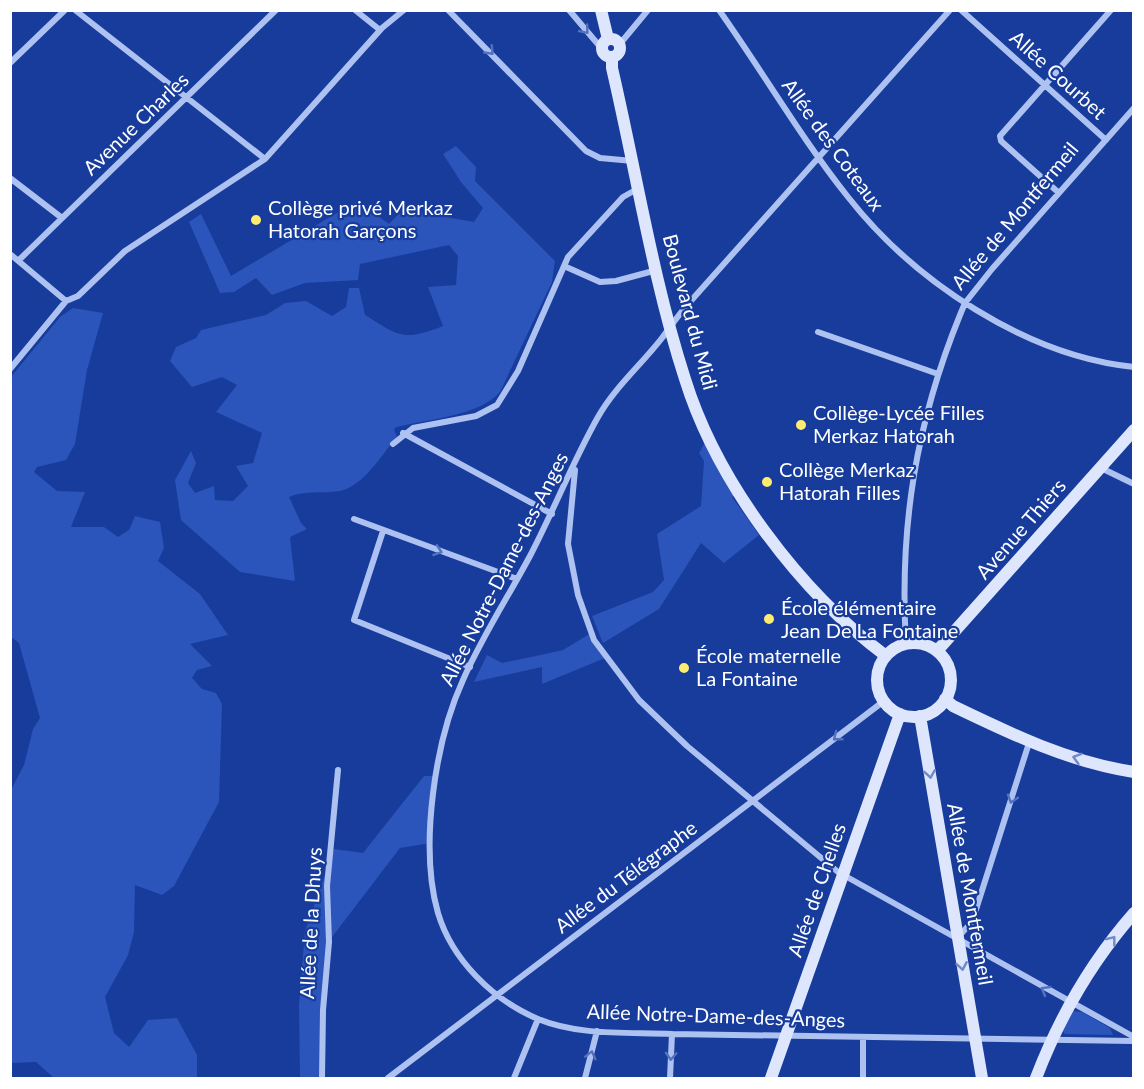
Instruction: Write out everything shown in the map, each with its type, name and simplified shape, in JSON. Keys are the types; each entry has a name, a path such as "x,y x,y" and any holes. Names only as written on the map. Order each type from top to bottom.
{"main road":[{"path":"601,10 610,44"},
{"name":"Boulevard du Midi","path":"610,44 619,52 612,57 612,69 670,325 685,380 705,431 740,494 776,545 829,605 886,656"},
{"name":"Avenue Thiers","path":"937,651 1134,430"},
{"path":"917,643 937,651 943,658 950,675 945,699 937,709 920,716 900,714 884,701 877,680 879,669 886,656 906,644 917,643"},
{"path":"945,699 953,706 1029,743 1134,772"},
{"name":"Allée de Chelles","path":"771,1078 900,714"},
{"name":"Allée de Montfermeil","path":"920,716 982,1078"},
{"path":"1036,1078 1051,1039 1089,971 1134,913"}],"street":[{"path":"10,63 65,10"},
{"path":"75,10 266,159"},
{"name":"Avenue Charles","path":"19,260 276,10"},
{"path":"355,10 380,30"},
{"path":"10,369 66,301 78,296 126,251 266,159 380,30 404,10"},
{"path":"448,10 586,151 600,158 634,161"},
{"path":"569,10 610,44 648,10"},
{"name":"Allée des Coteaux","path":"719,10 817,156 872,226 894,248 965,303 1040,344 1088,360 1134,367"},
{"name":"Allée Notre-Dame-des-Anges","path":"950,10 817,156 670,325 617,388 598,417 552,514 470,667 444,734 435,776 431,824 432,886 438,914 450,942 474,974 505,1002 538,1019 563,1026 597,1031 672,1034 1108,1041 1134,1039"},
{"name":"Allée Courbet","path":"961,10 1106,140"},
{"path":"1059,193 999,138 1111,10"},
{"name":"Allée de Montfermeil","path":"906,644 903,587 906,519 918,449 938,374 965,303 1134,108"},
{"path":"10,178 62,218"},
{"path":"393,444 413,428 477,416 497,405 518,371 568,256 623,197 639,187"},
{"path":"10,254 66,301"},
{"path":"564,266 600,282 616,281 658,270"},
{"path":"818,332 938,374"},
{"path":"403,434 552,514"},
{"path":"577,461 569,507 568,544 578,595 594,640 639,700 687,746 843,875 1070,1004 1114,1025 1134,1039"},
{"path":"1101,467 1134,484"},
{"path":"354,519 517,579"},
{"path":"383,531 354,620 470,667"},
{"name":"Allée du Télégraphe","path":"388,1078 884,701"},
{"path":"957,938 972,922 1029,743"},
{"name":"Allée de la Dhuys","path":"322,1078 323,1010 329,942 327,886 338,770"},
{"path":"514,1078 538,1019"},
{"path":"1108,1041 1116,1034 1114,1025"},
{"path":"585,1078 597,1031"},
{"path":"669,1078 672,1034"},
{"path":"863,1037 863,1078"}],"shaded area":[{"path":"456,146 476,167 475,181 555,261 552,282 500,392 491,400 466,412 397,427 394,429 397,437 379,460 365,476 349,488 289,497 301,523 307,529 290,537 295,581 240,572 181,520 175,480 191,451 196,463 188,483 195,493 214,486 215,500 233,501 248,486 236,466 253,463 262,433 216,412 237,385 222,377 192,387 170,361 176,347 196,338 201,330 266,315 285,303 306,301 332,316 346,307 349,288 359,288 365,315 386,328 410,335 430,331 443,326 428,287 456,285 458,256 449,245 360,264 358,280 305,283 272,295 256,278 234,292 220,293 189,222 201,214 231,276 357,201 389,224 408,204 416,211 474,222 483,208 461,182 443,154"},
{"path":"73,308 103,313 87,370 75,444 66,460 37,467 34,472 57,491 85,492 71,527 104,527 118,537 129,530 135,516 160,522 164,548 158,561 200,594 228,635 190,644 212,666 197,670 192,678 202,689 216,693 222,704 219,802 174,886 162,895 135,885 134,932 128,955 105,997 114,1033 129,1047 148,1020 177,1018 197,1055 197,1078 54,1078 36,1062 11,1063 11,790 24,765 33,729 40,718 19,643 11,637 11,377 60,317"},
{"path":"708,437 740,494 732,497 759,535 724,563 701,543 659,609 603,643 592,616 653,592 664,580 657,534 701,506 704,461 699,453"},
{"path":"591,633 605,658 542,684 542,667 474,682 487,655 502,663 536,656 563,650"},
{"path":"424,776 435,776 431,843 400,848 329,941 322,1078 300,1078 299,1005 305,931 334,849 363,853"},
{"path":"1073,1011 1082,1012 1110,1028 1113,1035 1065,1034 1063,1031"}],"place":[{"name":"Collège privé Merkaz Hatorah Garçons","path":"256,220"},
{"name":"Collège-Lycée Filles Merkaz Hatorah","path":"801,425"},
{"name":"Collège Merkaz Hatorah Filles","path":"767,482"},
{"name":"École élémentaire Jean De La Fontaine","path":"769,619"},
{"name":"École maternelle La Fontaine","path":"684,668"}]}
